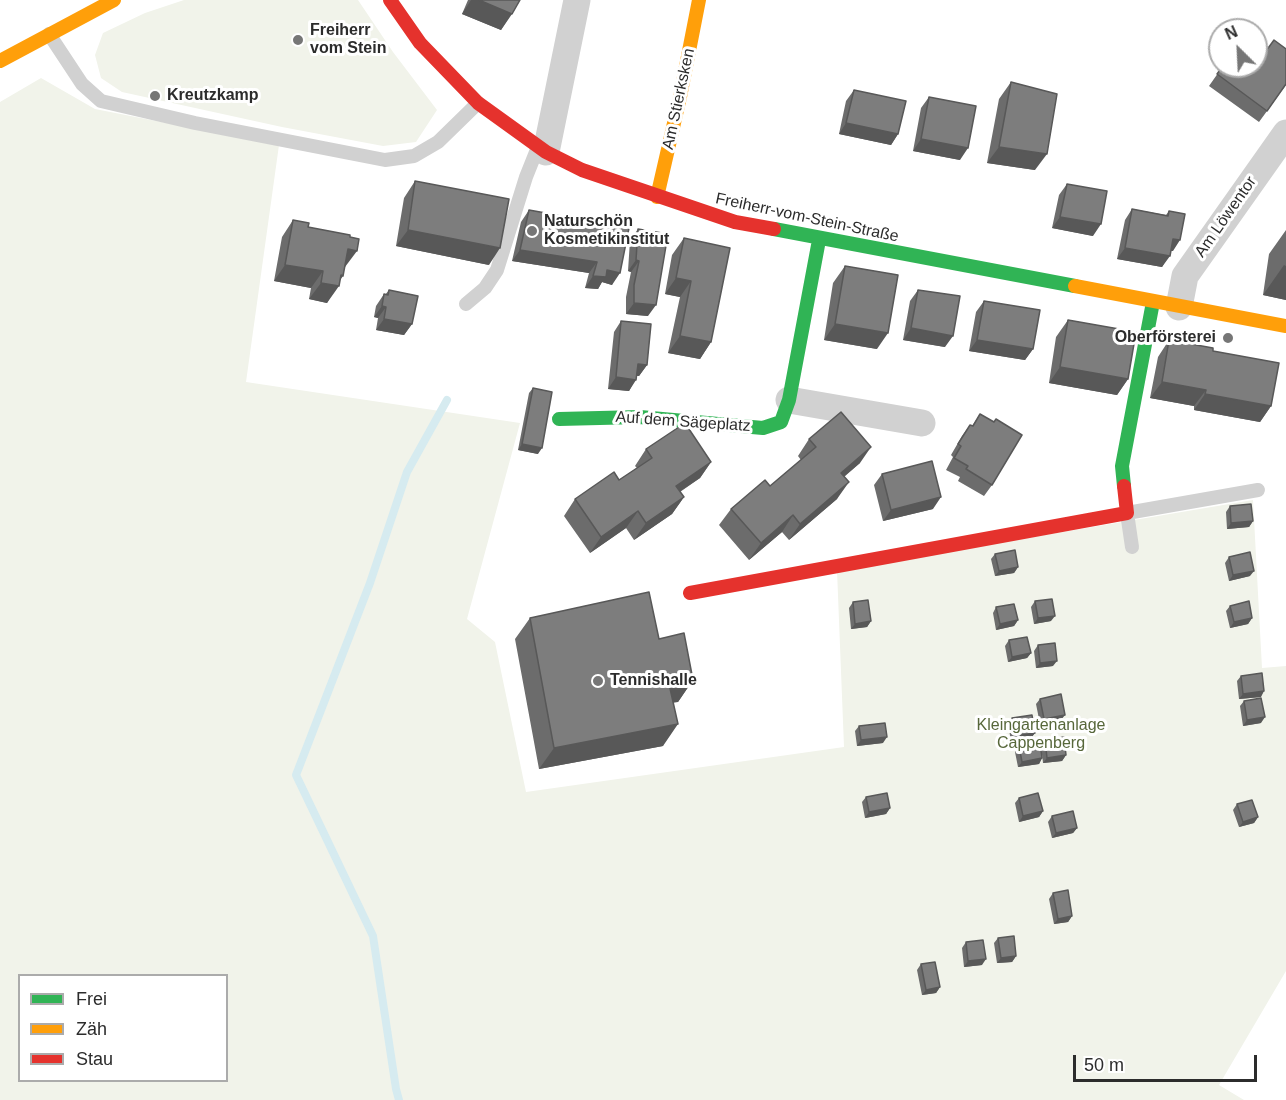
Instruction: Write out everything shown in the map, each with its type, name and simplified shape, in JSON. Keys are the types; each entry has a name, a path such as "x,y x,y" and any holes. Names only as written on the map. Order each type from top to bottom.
{"street":[{"path":"0,61 114,0"},
{"name":"Freiherr-vom-Stein-Straße","path":"390,0 420,43 478,103 542,150 582,170 735,222 819,240 1286,326"},
{"path":"542,150 578,0"},
{"name":"Am Stierksken","path":"657,197 681,97 699,0"},
{"name":"Am Löwentor","path":"1179,307 1185,276 1286,133"},
{"name":"Auf dem Sägeplatz","path":"559,419 640,417 763,428 782,422 789,400 819,240"},
{"path":"690,593 1126,513 1122,466 1153,302"},
{"path":"789,400 922,423"}],"lane":[{"path":"49,34 82,84 101,101 195,123 385,160 414,156 438,142 478,103"},
{"path":"466,304 485,288 497,270 526,177 542,150"},
{"path":"1132,547 1126,513 1258,490"}],"green space":[{"path":"184,0 358,0 393,52 437,110 416,142 383,146 282,127 122,92 101,78 95,55 103,33 145,13"},
{"name":"Kleingartenanlage Cappenberg","path":"41,78 95,109 279,145 246,382 520,423 467,619 495,642 526,792 844,747 837,570 1253,500 1262,668 1286,666 1286,971 1219,1085 1244,1100 0,1100 0,102"}],"building":[{"path":"479,0 520,0 512,14"},
{"path":"1274,40 1286,49 1286,84 1267,111 1222,78 1268,78 1268,48"},
{"path":"1011,82 1057,94 1047,154 999,147"},
{"path":"854,90 906,101 898,134 846,123"},
{"path":"929,97 976,106 968,148 921,139"},
{"path":"415,181 509,199 500,248 408,230"},
{"path":"1067,184 1107,191 1101,224 1060,217"},
{"path":"1132,209 1168,216 1169,211 1185,214 1180,240 1173,239 1170,256 1125,248"},
{"path":"529,210 629,228 620,273 607,270 606,277 593,276 597,262 520,250"},
{"path":"293,220 309,223 308,227 350,235 350,237 359,239 357,251 348,249 339,286 321,283 323,271 285,265"},
{"path":"638,229 668,234 656,305 634,303 634,285 639,261 636,260"},
{"path":"684,238 730,248 711,342 680,336 691,281 676,278"},
{"path":"845,266 898,275 888,333 835,324"},
{"path":"389,290 418,296 412,324 384,319 386,307 382,306 384,294 388,295"},
{"path":"918,290 960,296 953,336 911,328"},
{"path":"984,301 1040,310 1033,349 977,340"},
{"path":"1068,320 1136,332 1128,379 1060,367"},
{"path":"621,321 651,324 647,365 638,364 636,380 616,377"},
{"path":"1169,340 1279,363 1271,406 1205,394 1206,390 1162,382"},
{"path":"533,388 552,392 542,448 522,444"},
{"path":"841,412 871,447 841,473 849,482 800,524 793,515 761,543 731,509 765,480 770,486 816,447 809,439"},
{"path":"980,414 994,422 996,419 1022,435 992,485 966,469 968,466 954,458 961,446 958,444"},
{"path":"685,423 711,462 676,486 684,497 646,523 638,511 601,537 575,499 614,472 619,480 652,458 646,449"},
{"path":"932,461 941,497 891,510 882,474"},
{"path":"1251,504 1253,521 1231,523 1230,506"},
{"path":"1015,550 1018,567 999,571 995,554"},
{"path":"1250,552 1254,571 1233,575 1229,557"},
{"name":"Tennishalle","path":"649,592 659,639 684,633 693,680 669,684 678,724 554,748 530,618"},
{"path":"1052,599 1055,616 1038,618 1035,601"},
{"path":"868,600 871,621 855,624 853,602"},
{"path":"1249,601 1252,618 1234,622 1230,606"},
{"path":"1014,604 1018,620 1000,624 996,607"},
{"path":"1027,637 1031,653 1012,657 1009,640"},
{"path":"1055,643 1057,661 1040,663 1038,645"},
{"path":"1262,673 1264,691 1243,694 1241,676"},
{"path":"1061,694 1065,715 1044,719 1040,699"},
{"path":"1261,698 1265,717 1247,720 1244,701"},
{"path":"1032,715 1035,733 1015,736 1012,718"},
{"path":"885,723 887,737 861,740 859,726"},
{"path":"1064,737 1066,755 1047,758 1045,740"},
{"path":"1040,742 1042,758 1022,762 1019,746"},
{"path":"887,793 890,808 869,812 866,797"},
{"path":"1038,793 1043,811 1023,816 1019,798"},
{"path":"1252,800 1258,817 1243,822 1237,804"},
{"path":"1073,811 1077,828 1056,833 1052,816"},
{"path":"1068,890 1072,916 1058,919 1053,893"},
{"path":"1014,936 1016,956 1001,958 998,938"},
{"path":"983,940 986,959 968,961 966,942"},
{"path":"935,962 940,987 926,990 921,964"}],"waterway":[{"path":"399,1100 373,936 296,775 370,583 407,472 447,400"}],"traffic: fast":[{"path":"774,229 1075,286"},
{"path":"559,419 640,417 763,428 781,422 789,400 819,240"},
{"path":"1124,486 1122,466 1153,302"}],"traffic: slow":[{"path":"0,61 114,0"},
{"path":"657,197 699,0"},
{"path":"1075,286 1286,326"}],"traffic: jam":[{"path":"390,0 420,43 478,103 546,152 582,170 735,222 774,229"},
{"path":"690,593 1127,513 1124,486"}],"place":[{"name":"Freiherr vom Stein","path":"298,40"},
{"name":"Kreutzkamp","path":"155,96"},
{"name":"Naturschön Kosmetikinstitut","path":"532,231"},
{"name":"Oberförsterei","path":"1228,338"},
{"name":"Tennishalle","path":"598,681"}]}
